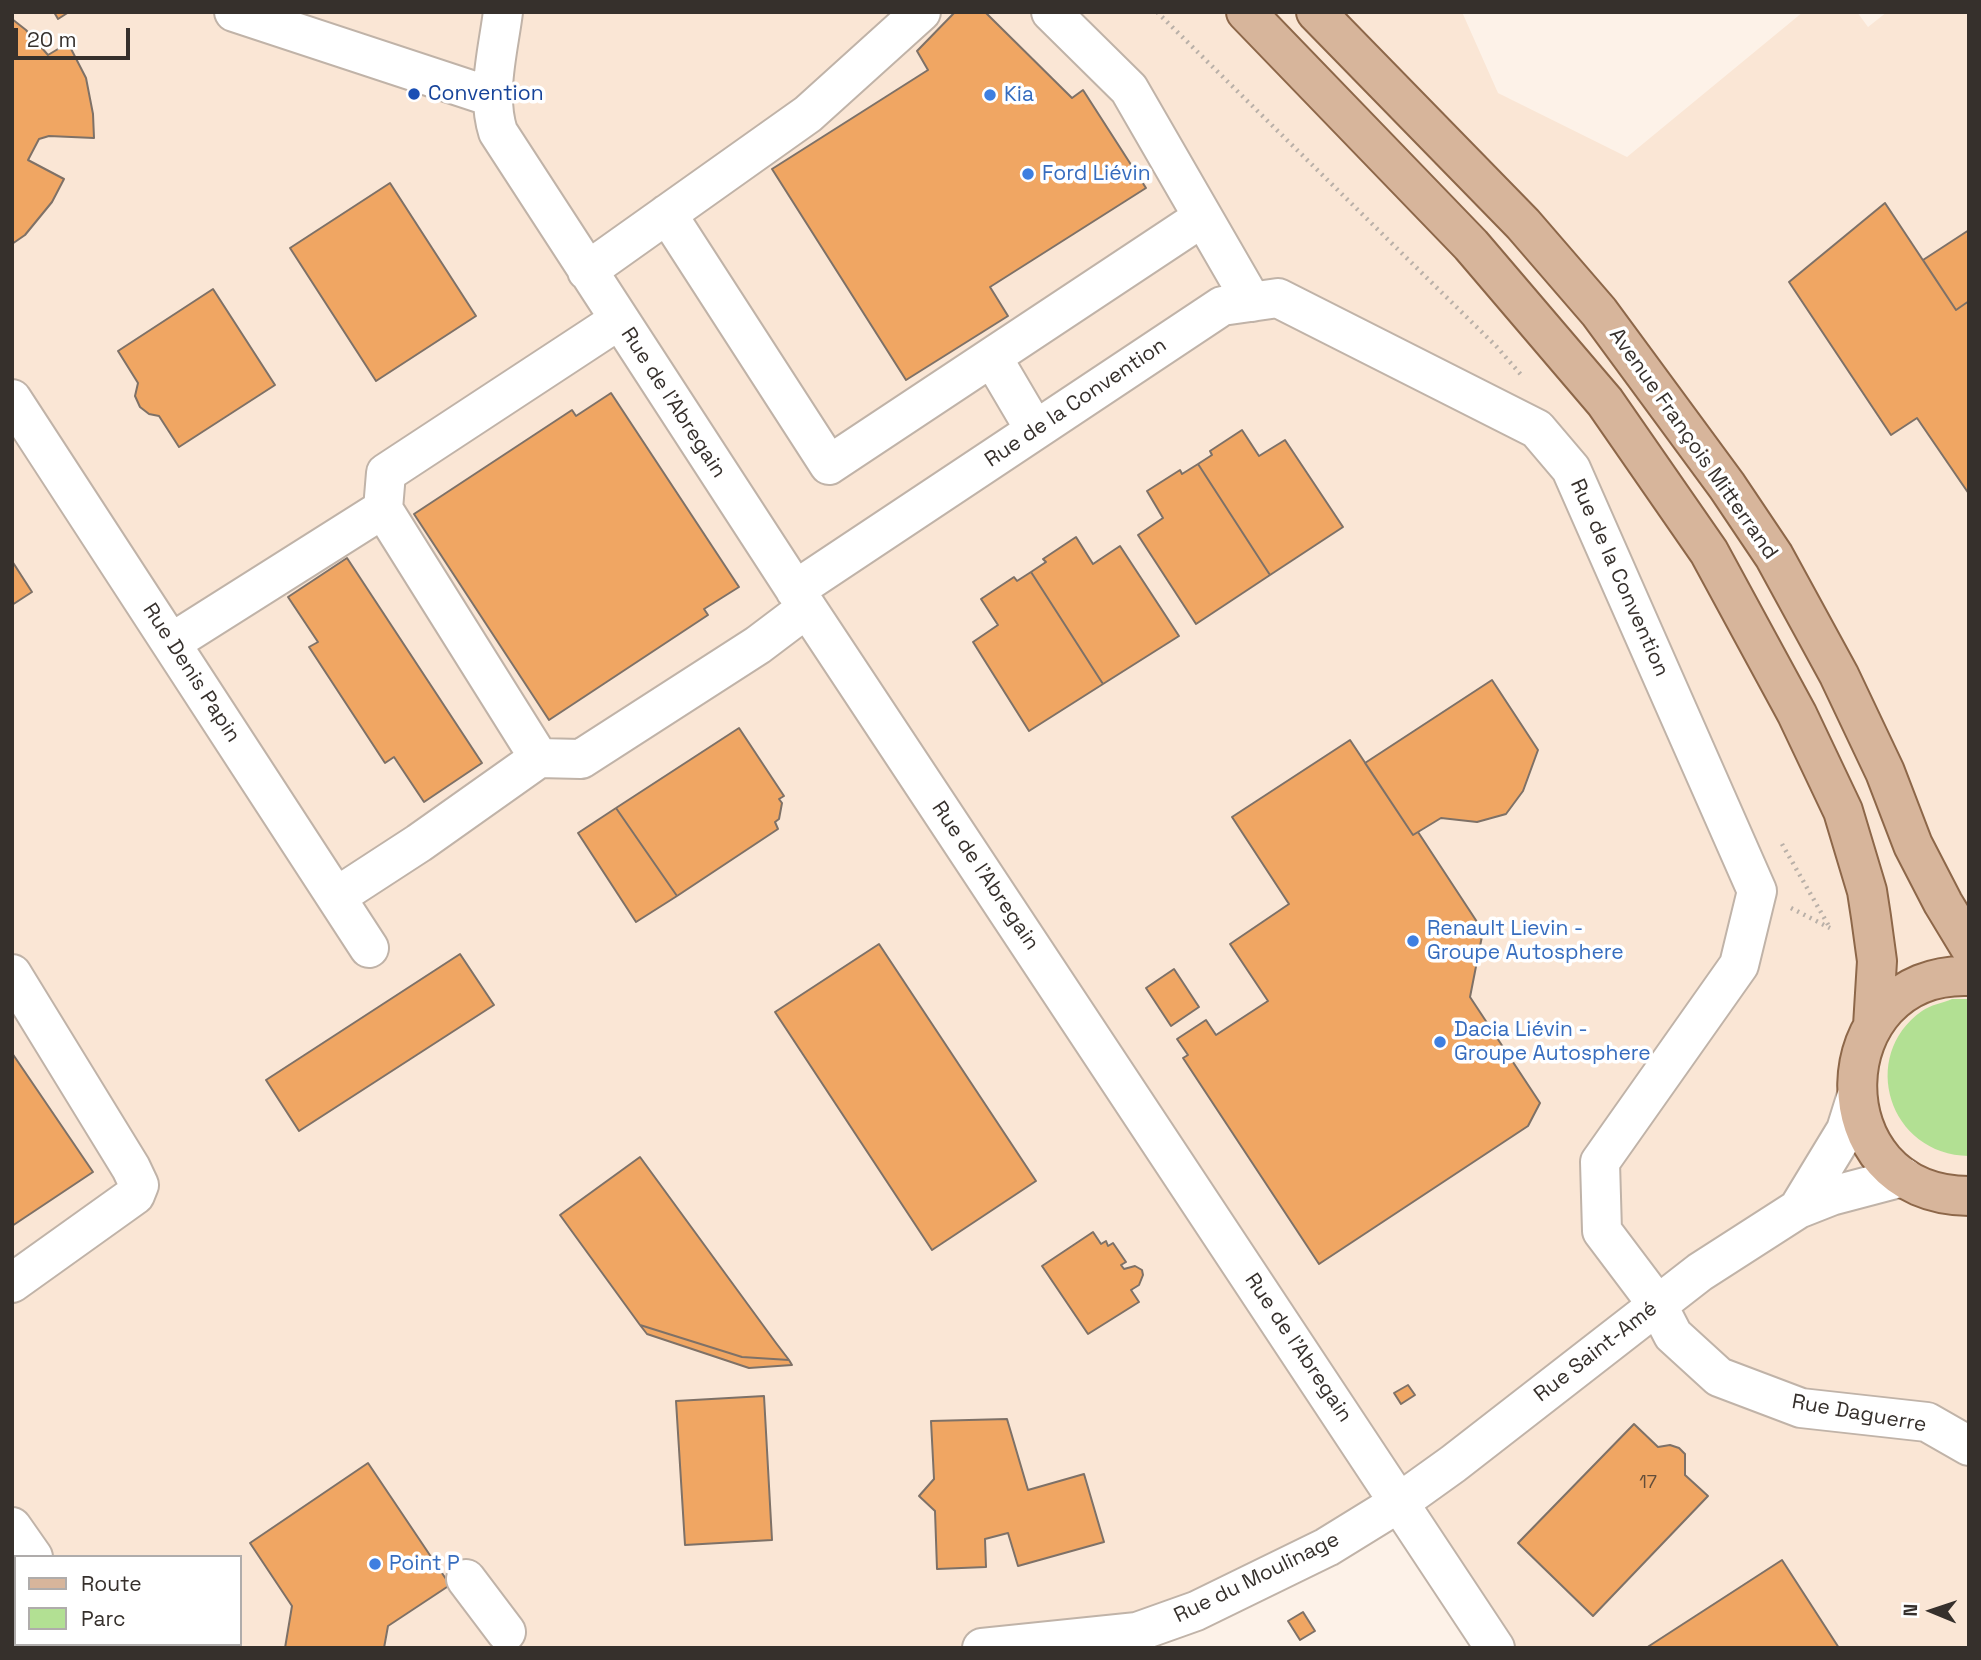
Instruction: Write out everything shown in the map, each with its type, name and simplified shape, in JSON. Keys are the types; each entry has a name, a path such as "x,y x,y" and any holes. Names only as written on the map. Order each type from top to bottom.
{"main road":[{"path":"1246,12 1471,245 1605,402 1709,552 1797,714 1843,811 1867,891 1877,961 1872,1026"},
{"name":"Avenue François Mitterrand","path":"1316,12 1523,224 1599,312 1727,486 1774,556 1839,674 1885,772 1913,845 1969,946"},
{"path":"1969,976 1932,981 1909,991 1889,1007 1872,1026 1862,1048 1856,1072 1856,1098 1861,1121 1870,1142 1885,1161 1903,1177 1926,1189 1951,1196 1969,1196"}],"street":[{"path":"234,12 492,97"},
{"name":"Rue de l'Abregain","path":"503,12 492,97 493,117 498,132 801,599 1494,1648"},
{"path":"587,271 808,114 921,12"},
{"path":"1051,12 1129,89 1252,302"},
{"path":"667,215 829,464 1203,217"},
{"name":"Rue de la Convention","path":"539,758 581,759 758,645 801,599 1035,430 1222,306 1278,298 1537,429 1572,469 1757,891"},
{"path":"336,897 539,758 383,509 386,473 619,320"},
{"path":"992,357 1035,430"},
{"name":"Rue Denis Papin","path":"12,399 369,948"},
{"path":"171,643 383,509"},
{"path":"1657,1304 1602,1231 1600,1161 1739,965 1757,891"},
{"path":"12,974 131,1167 139,1185 135,1195 12,1283"},
{"path":"1798,1209 1846,1130 1856,1098"},
{"path":"1798,1209 1831,1196 1903,1177"},
{"name":"Rue Saint-Amé","path":"1400,1502 1454,1464 1700,1272 1798,1209"},
{"name":"Rue Daguerre","path":"1657,1304 1673,1335 1719,1377 1801,1408 1927,1422 1969,1446"},
{"name":"Rue du Moulinage","path":"982,1648 1137,1632 1196,1611 1327,1547 1400,1502"},
{"path":"12,1527 32,1555"},
{"path":"466,1578 502,1642"}],"path":[{"path":"1757,891 1830,928 1837,924"}],"shaded area":[{"path":"12,12 1462,12 1498,93 1627,157 1803,12 1857,12 1868,27 1887,12 1969,12 1969,1648 1495,1648 1400,1503 1196,1611 982,1648 101,1648 100,1646 242,1646 242,1555 39,1555 12,1515"}],"green space":[{"path":"1952,999 1969,999 1969,1156 1941,1151 1919,1139 1902,1122 1891,1100 1888,1076 1891,1052 1902,1030 1925,1009"}],"building":[{"path":"54,12 69,12 58,19"},
{"path":"955,12 985,12 1072,98 1083,90 1146,188 990,287 1008,316 906,380 772,169 928,70 917,51"},
{"path":"12,19 26,30 48,55 68,43 86,78 93,114 94,138 49,136 39,139 28,160 64,179 52,202 25,235 12,244"},
{"path":"390,183 476,316 376,381 290,248"},
{"path":"1885,203 1956,310 1969,301 1969,494 1917,418 1891,435 1789,282"},
{"path":"1969,230 1969,301 1956,310 1923,260"},
{"path":"213,289 275,385 179,447 159,416 149,414 140,407 135,396 138,383 118,351"},
{"path":"611,393 739,587 704,609 708,615 549,720 414,514 572,410 576,416"},
{"path":"1242,430 1259,456 1285,440 1343,527 1270,575 1198,464 1212,455 1210,451"},
{"path":"1198,464 1270,575 1196,624 1138,535 1163,518 1147,491 1180,470 1182,474"},
{"path":"1076,537 1093,564 1120,546 1179,636 1103,684 1031,572 1046,562 1043,559"},
{"path":"347,558 482,763 424,802 394,757 385,763 309,647 318,642 288,597"},
{"path":"12,561 32,592 12,605"},
{"path":"1031,572 1103,684 1029,731 973,642 998,625 981,599 1014,577 1017,581"},
{"path":"1492,680 1538,750 1523,791 1506,814 1477,822 1441,818 1413,835 1365,763"},
{"path":"739,728 784,796 779,799 782,803 779,819 775,822 778,829 677,896 616,808"},
{"path":"1350,740 1413,835 1418,832 1483,931 1470,997 1540,1103 1528,1126 1319,1264 1183,1058 1188,1055 1177,1039 1206,1020 1216,1035 1268,1001 1230,944 1289,904 1232,817"},
{"path":"616,808 677,896 636,922 578,833"},
{"path":"879,944 1036,1181 932,1250 775,1012"},
{"path":"460,954 494,1005 299,1131 266,1080"},
{"path":"1174,969 1199,1007 1171,1026 1146,988"},
{"path":"12,1053 93,1172 12,1226"},
{"path":"640,1157 789,1360 742,1357 640,1325 560,1215"},
{"path":"1093,1232 1101,1244 1106,1241 1108,1246 1113,1243 1126,1262 1121,1265 1124,1269 1135,1266 1142,1270 1143,1275 1139,1285 1131,1290 1139,1302 1088,1334 1042,1266"},
{"path":"640,1325 742,1357 789,1360 792,1365 749,1368 647,1334"},
{"path":"1408,1385 1415,1395 1401,1404 1394,1393"},
{"path":"764,1396 772,1540 685,1545 676,1401"},
{"path":"1007,1419 1028,1490 1084,1474 1104,1542 1018,1566 1008,1533 985,1539 986,1567 937,1569 935,1511 919,1496 934,1479 931,1421"},
{"path":"1634,1424 1658,1447 1670,1445 1679,1448 1685,1454 1685,1475 1708,1496 1593,1616 1518,1543"},
{"path":"368,1463 450,1585 388,1626 384,1648 285,1648 292,1606 250,1543"},
{"path":"1782,1560 1839,1648 1646,1648"},
{"path":"1303,1612 1315,1631 1300,1640 1288,1621"}],"place":[{"name":"Convention","path":"414,94"},
{"name":"Kia","path":"990,95"},
{"name":"Ford Liévin","path":"1028,174"},
{"name":"Renault Lievin - Groupe Autosphere","path":"1413,941"},
{"name":"Dacia Liévin - Groupe Autosphere","path":"1440,1042"},
{"name":"Point P","path":"375,1564"}]}
